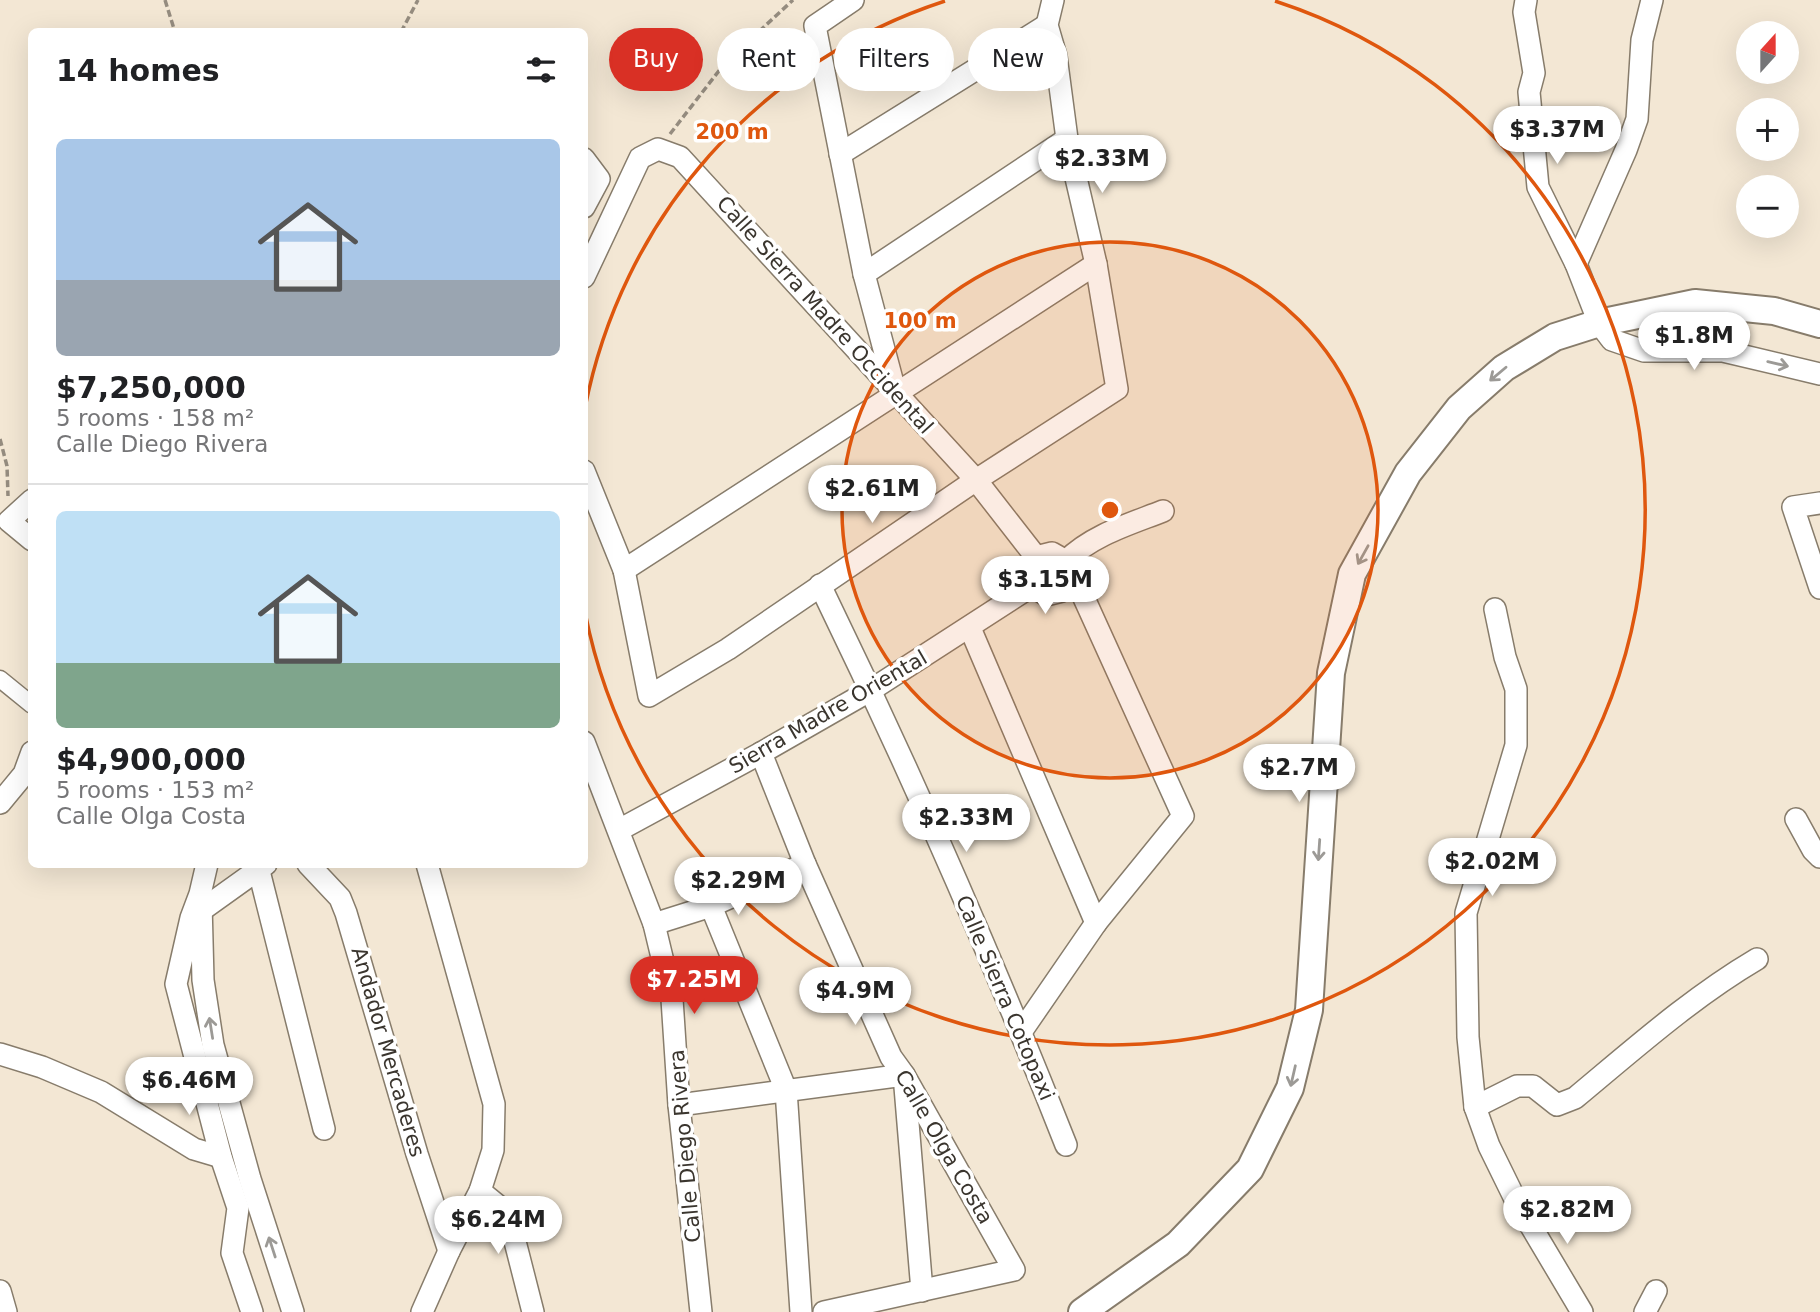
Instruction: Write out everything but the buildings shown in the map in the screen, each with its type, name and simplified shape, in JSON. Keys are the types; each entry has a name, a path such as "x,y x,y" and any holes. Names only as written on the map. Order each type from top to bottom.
{"street":[{"path":"853,0 815,26 863,274 895,392"},
{"path":"588,481 624,570 649,696 728,649 976,480 1117,388 1096,264 1068,139 1056,56 1047,25 1053,0"},
{"path":"1526,0 1524,12 1534,74 1529,92 1538,187 1576,264 1599,323 1612,340 1644,351 1723,351 1820,374"},
{"path":"1576,264 1637,119 1642,40 1652,0"},
{"path":"840,154 1047,25"},
{"path":"863,274 1068,139"},
{"path":"588,268 640,158 658,149"},
{"name":"Calle Sierra Madre Occidental","path":"658,149 680,157 976,480 1036,557"},
{"path":"588,164 599,179 588,199"},
{"path":"624,570 1096,264"},
{"path":"1082,1312 1178,1244 1250,1169 1290,1088 1309,1010 1331,673 1352,574 1408,473 1459,408 1504,368 1555,337 1599,323 1695,303 1774,311 1820,324"},
{"path":"1820,503 1793,507 1820,588"},
{"path":"28,504 9,521 28,537"},
{"path":"1021,1032 1097,923 1184,816 1070,568 1052,553 1036,557 1028,571 1032,586 1046,595 1062,591 1070,568 1079,548 1163,511"},
{"name":"Calle Sierra Cotopaxi","path":"820,585 871,690 1021,1032 1066,1145"},
{"name":"Sierra Madre Oriental","path":"619,830 871,690 1032,586"},
{"path":"1495,609 1505,657 1516,689 1516,746 1466,913 1468,1037 1475,1107 1489,1146 1516,1201 1582,1312"},
{"path":"970,628 1097,923"},
{"path":"0,679 28,702"},
{"name":"Calle Diego Rivera","path":"588,752 654,924 672,999 679,1105 701,1312"},
{"name":"Calle Olga Costa","path":"761,753 805,864 891,1057 904,1075 1014,1270 922,1291"},
{"path":"0,803 24,774 28,763"},
{"path":"1796,819 1813,850 1820,857"},
{"path":"654,924 711,906 805,864"},
{"path":"207,868 176,984 221,1157 241,1183 232,1253 252,1312"},
{"path":"198,908 262,868 324,1129"},
{"name":"Andador Mercaderes","path":"312,868 340,898 346,912 417,1154 449,1251"},
{"path":"422,1312 480,1191 493,1150 494,1104 429,868"},
{"path":"711,906 786,1090 801,1312"},
{"path":"198,908 203,980 213,1045 241,1183 293,1312"},
{"path":"1475,1107 1517,1086 1533,1086 1557,1105 1575,1098 1665,1023 1725,978 1757,959"},
{"path":"0,1054 42,1067 101,1092 194,1149 221,1157"},
{"path":"679,1105 904,1075 922,1291 824,1312"},
{"path":"480,1191 508,1214 533,1312"},
{"path":"0,1291 6,1312"},
{"path":"1645,1312 1656,1291"}],"path":[{"path":"165,0 174,28"},
{"path":"403,28 418,0"},
{"path":"658,149 725,63 793,0"},
{"path":"0,439 8,466 9,521"}]}
